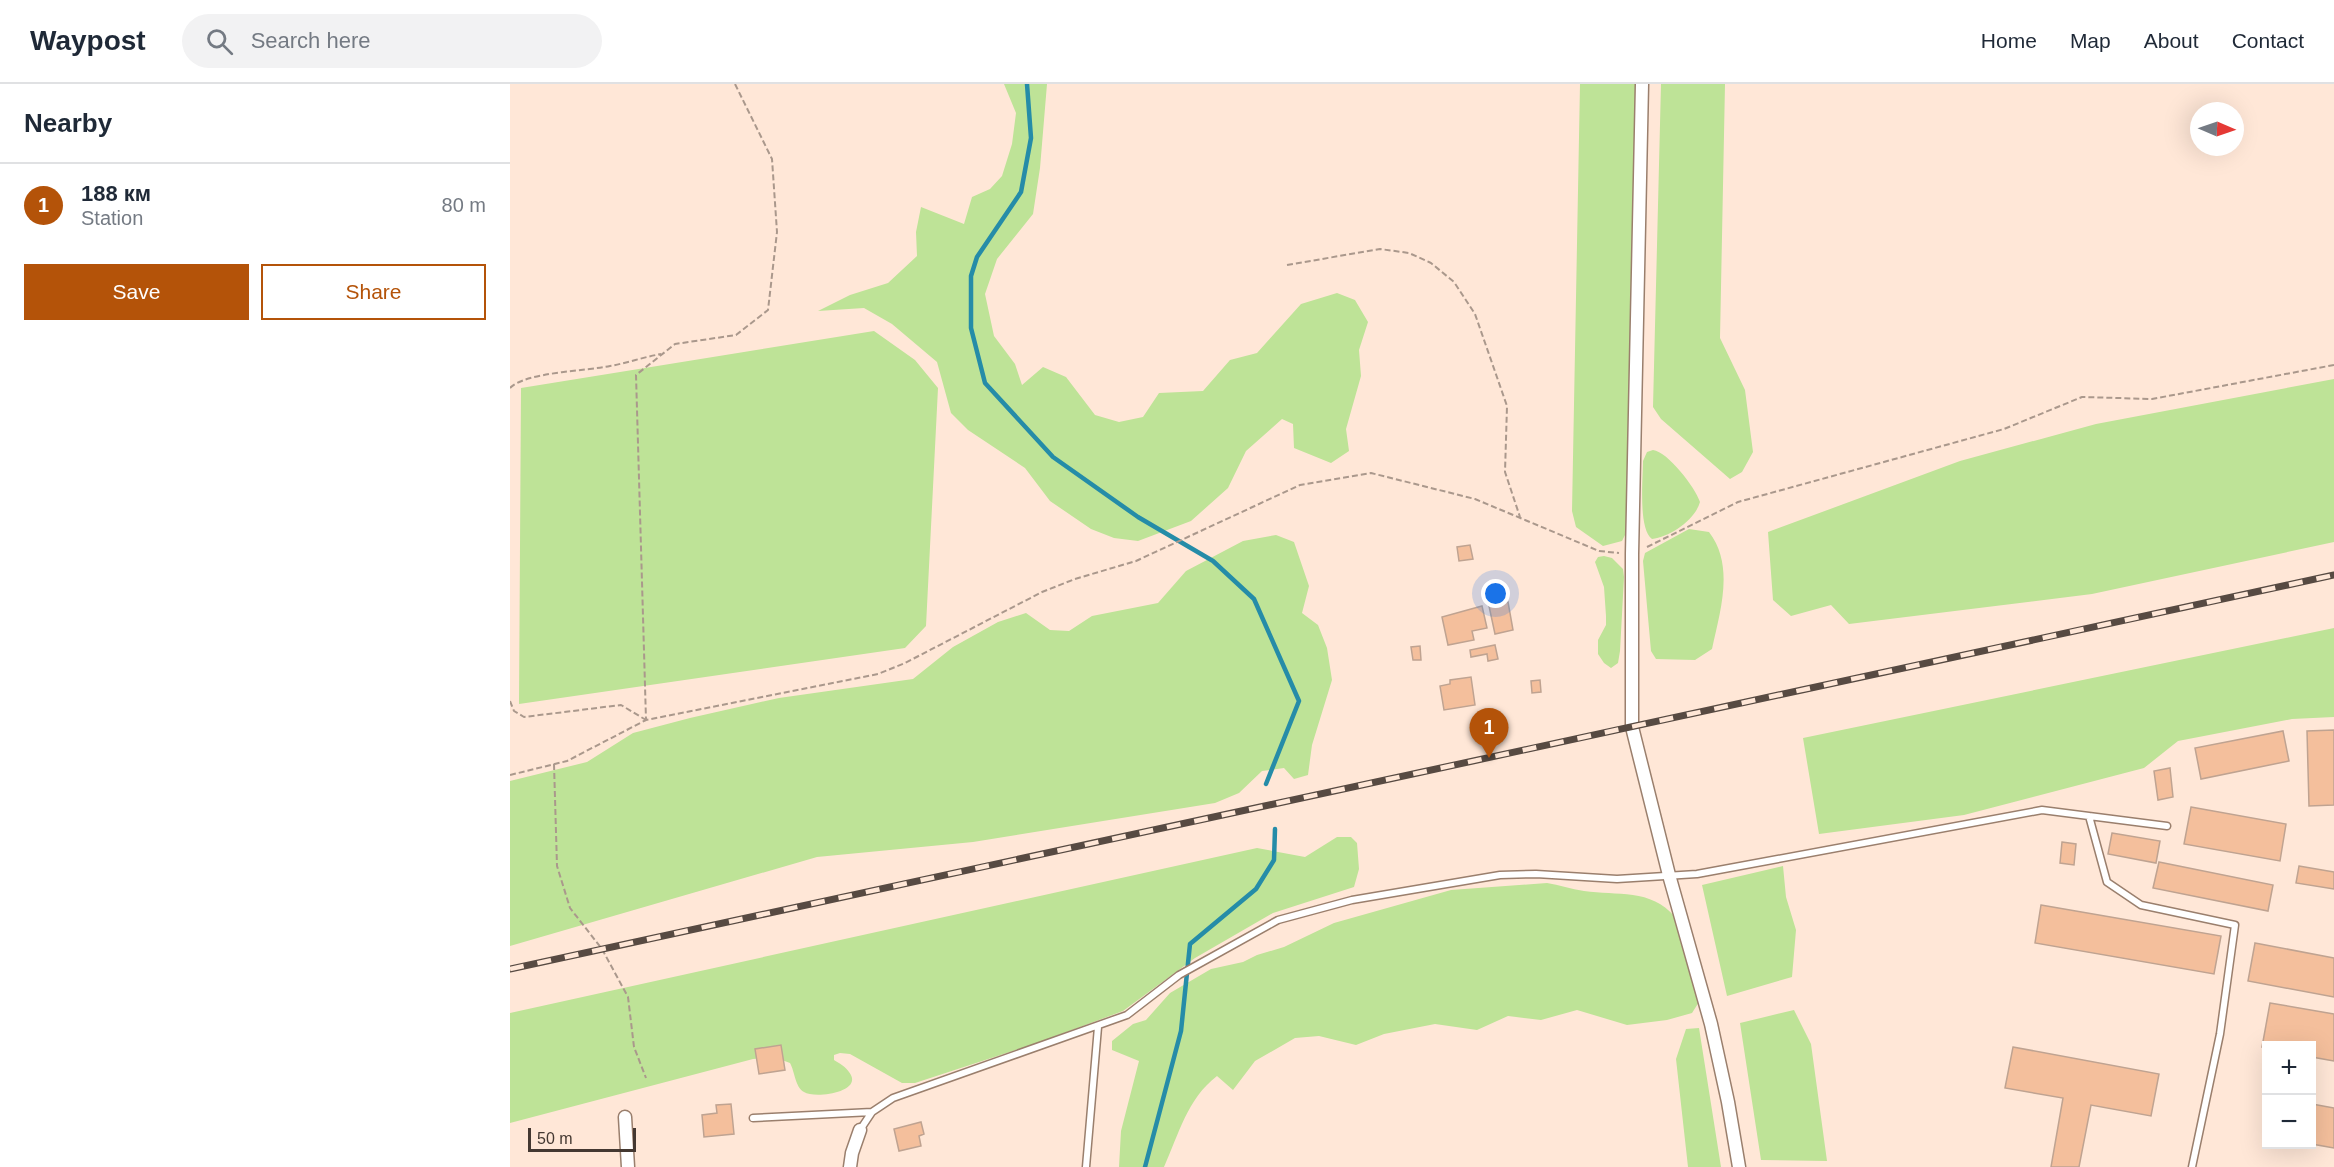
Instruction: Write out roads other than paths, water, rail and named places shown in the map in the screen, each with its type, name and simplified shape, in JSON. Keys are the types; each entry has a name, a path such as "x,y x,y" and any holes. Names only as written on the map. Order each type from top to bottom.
{"street":[{"path":"1642,84 1632,554 1632,727 1669,875 1711,1024 1739,1167"},
{"path":"625,1117 628,1167"},
{"path":"850,1167 860,1130"}],"lane":[{"path":"860,1130 872,1112 893,1098 1127,1015 1179,975 1278,920 1342,903 1420,887 1500,875 1536,873 1617,879 1697,874 1827,852 2042,810 2167,826"},
{"path":"2089,816 2106,882 2141,905 2235,925 2220,1034 2192,1167"},
{"path":"1086,1167 1098,1027"},
{"path":"753,1118 872,1112"}],"waterway":[{"path":"1027,84 1031,138 1021,192 977,257 971,276 971,328 985,383 1053,457 1138,517 1213,561 1254,599 1299,701 1266,784"},
{"path":"1145,1167 1181,1031 1190,944 1256,889 1274,860 1275,829"}],"railway":[{"path":"510,969 2334,575"}],"place":[{"name":"188 км","path":"1489,758"}]}
